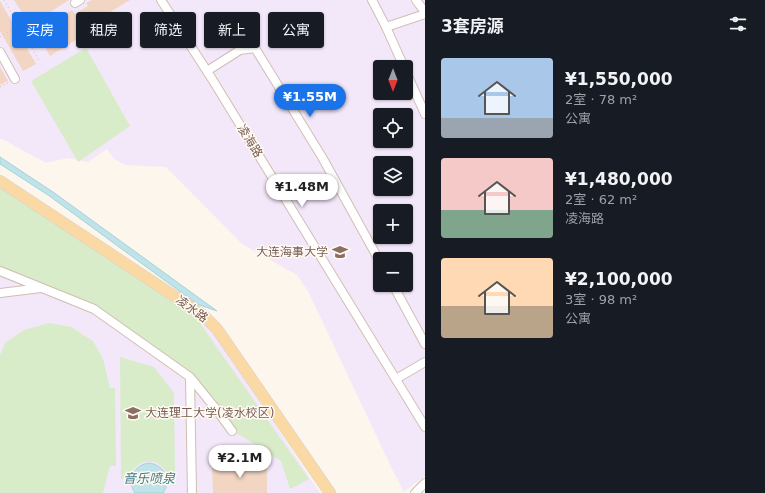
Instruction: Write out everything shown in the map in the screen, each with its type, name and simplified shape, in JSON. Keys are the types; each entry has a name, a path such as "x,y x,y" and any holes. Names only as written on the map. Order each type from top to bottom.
{"main road":[{"name":"凌水路","path":"0,181 203,315 218,329 330,493"}],"street":[{"name":"凌海路","path":"161,0 207,71 425,427"},
{"path":"372,0 401,60"},
{"path":"386,27 425,13 416,0"},
{"path":"207,71 240,50 255,48 322,157 374,252"},
{"path":"0,52 15,79"},
{"path":"413,87 425,114"},
{"path":"0,271 94,310 190,377 232,431"},
{"path":"0,293 43,288"},
{"path":"397,292 425,344"},
{"path":"396,379 425,362"},
{"path":"190,377 192,493"},
{"path":"415,493 425,483"}],"path":[{"path":"4,0 12,14"},
{"path":"0,37 12,30"},
{"path":"32,48 40,62"},
{"path":"0,87 15,79"}],"shaded area":[{"name":"大连海事大学","path":"0,0 425,0 425,476 404,492 308,291 297,275 242,244 166,167 126,165 114,159 107,149 88,162 68,158 46,163 0,139"},
{"name":"大连理工大学(凌水校区)","path":"0,185 200,317 214,332 320,493 0,493"}],"green space":[{"path":"86,48 130,126 78,162 31,81"},
{"path":"0,183 197,319 309,479 290,489 281,461 230,429 190,377 94,309 0,271"},
{"path":"49,323 71,327 93,341 103,359 110,388 115,388 116,466 110,466 103,493 0,493 0,355 5,343 24,330"},
{"path":"120,357 154,367 174,393 175,479 170,479 161,466 156,463 144,462 138,465 129,478 121,479"}],"water":[{"path":"0,157 53,192 217,311 197,304 48,195 0,164"},
{"name":"音乐喷泉","path":"150,463 160,467 166,474 166,488 163,493 135,493 131,483 133,474 140,466"}],"building":[{"path":"14,0 69,0 50,12 22,12"},
{"path":"92,0 130,0 110,12 78,12 88,6 86,3"},
{"path":"0,1 12,22 12,48 27,48 36,64 23,71 0,31"},
{"path":"72,10 75,14 76,40 68,45 68,12"},
{"path":"47,48 63,48 50,56 46,49"},
{"path":"0,67 8,81 0,85"},
{"path":"212,466 267,466 267,493 213,493"}],"place":[{"name":"大连海事大学","path":"340,252"},
{"name":"大连理工大学(凌水校区)","path":"133,413"}]}
